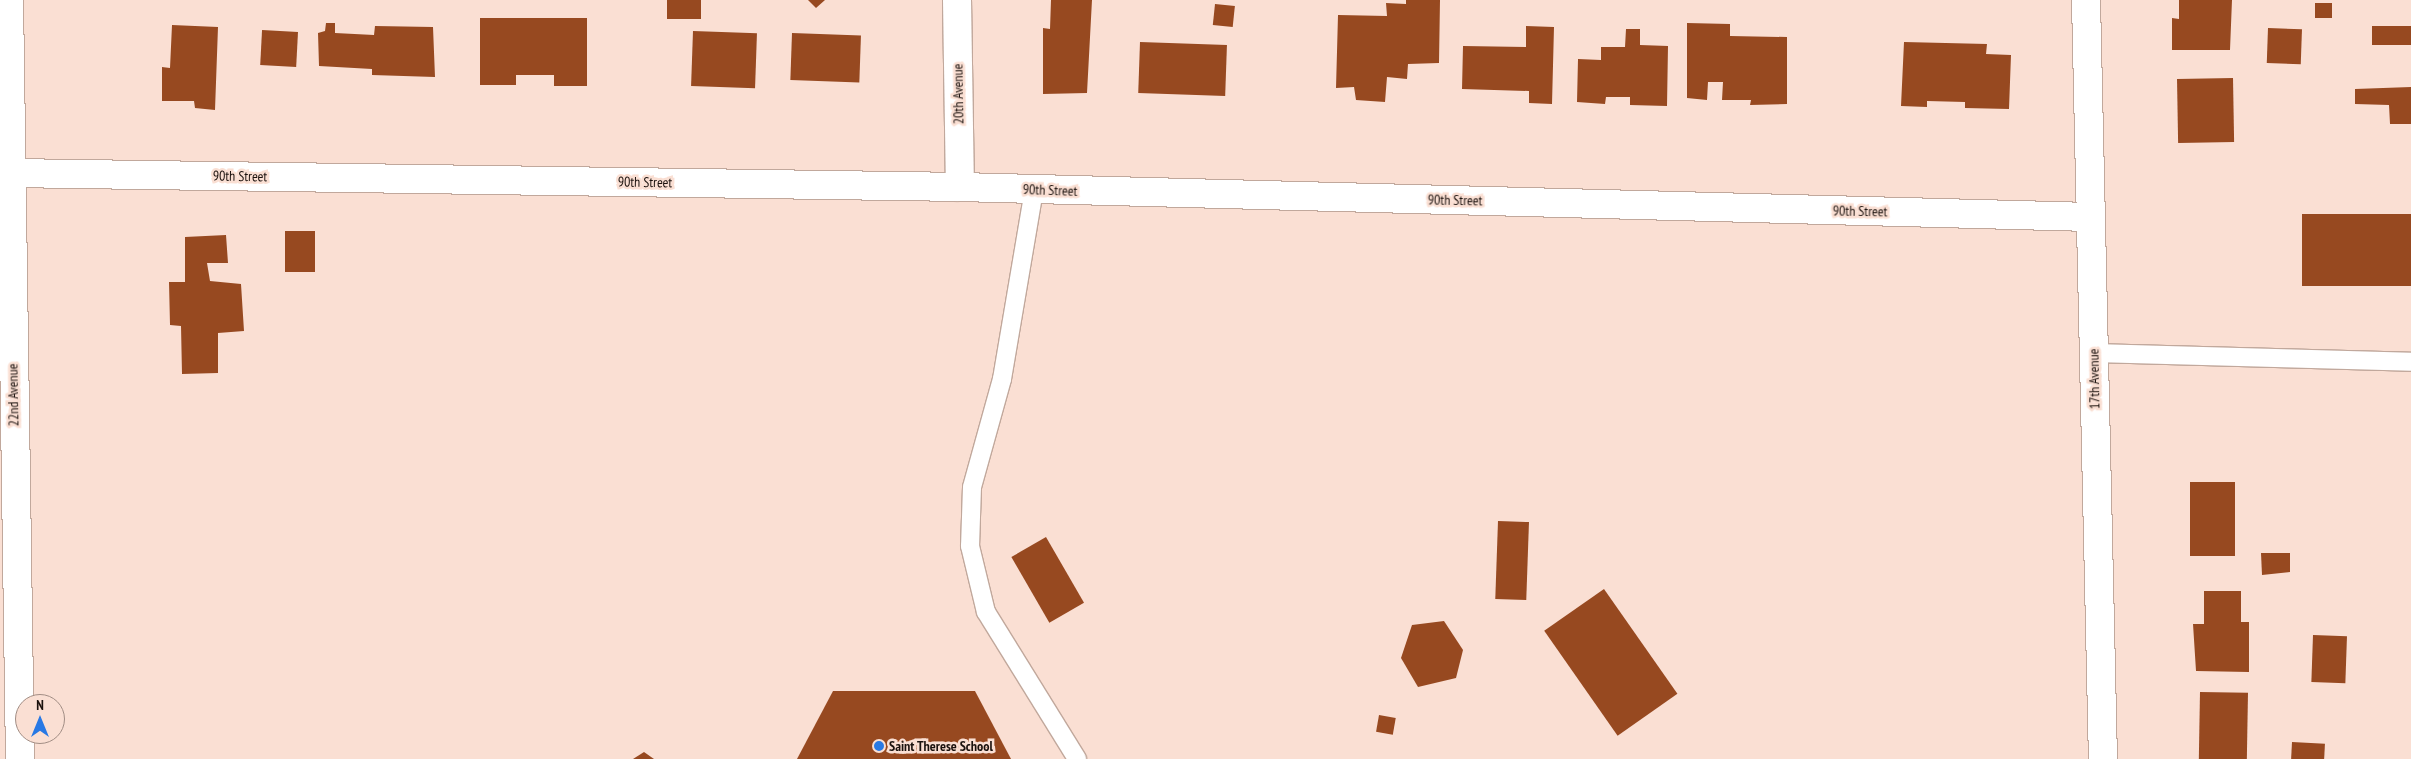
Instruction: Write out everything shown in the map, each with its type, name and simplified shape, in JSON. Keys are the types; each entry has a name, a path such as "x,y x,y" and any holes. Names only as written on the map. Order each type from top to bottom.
{"street":[{"name":"22nd Avenue","path":"9,0 10,173 20,759"},
{"name":"20th Avenue","path":"957,0 960,187"},
{"name":"17th Avenue","path":"2086,0 2103,759"},
{"name":"90th Street","path":"10,173 960,187 2091,217"}],"lane":[{"path":"1034,190 1002,379 972,488 970,546 986,612 1077,759"},
{"path":"2094,353 2411,362"}],"building":[{"path":"667,0 701,0 701,19 667,19"},
{"path":"808,0 825,0 816,8"},
{"path":"1051,0 1092,0 1087,93 1043,94 1043,28 1050,29"},
{"path":"1406,0 1440,0 1439,63 1408,64 1407,79 1387,77 1385,102 1356,100 1354,87 1336,88 1338,15 1387,16 1386,3 1406,4"},
{"path":"2179,0 2232,0 2230,50 2172,50 2172,18 2179,19"},
{"path":"2315,3 2332,3 2332,18 2315,18"},
{"path":"1215,4 1235,6 1233,27 1213,25"},
{"path":"480,18 587,18 587,86 554,86 554,75 516,75 516,85 480,85"},
{"path":"326,23 335,23 335,33 374,35 375,26 433,27 435,77 372,75 372,69 319,66 318,33 325,31"},
{"path":"1687,23 1730,24 1730,36 1787,37 1787,104 1750,105 1751,100 1722,100 1723,82 1708,82 1707,100 1687,98"},
{"path":"172,25 218,27 215,110 195,108 194,101 162,101 162,67 170,68"},
{"path":"1526,26 1554,27 1552,104 1529,103 1529,91 1462,89 1463,46 1526,47"},
{"path":"2372,26 2411,26 2411,45 2372,45"},
{"path":"2268,28 2302,29 2301,64 2267,63"},
{"path":"1626,29 1640,29 1640,45 1668,46 1667,106 1630,105 1630,97 1606,97 1605,104 1577,102 1578,59 1601,60 1601,47 1625,47"},
{"path":"262,30 298,32 296,67 260,65"},
{"path":"693,31 757,33 755,88 691,86"},
{"path":"792,33 861,35 859,82 790,80"},
{"path":"1140,42 1227,45 1225,96 1138,93"},
{"path":"1904,42 1987,44 1986,54 2011,55 2009,109 1965,108 1965,102 1927,101 1927,107 1901,106"},
{"path":"2233,78 2234,142 2178,143 2177,79"},
{"path":"2411,87 2411,124 2390,124 2389,105 2355,104 2355,89"},
{"path":"2302,214 2411,214 2411,286 2302,286"},
{"path":"285,231 315,231 315,272 285,272"},
{"path":"226,235 228,263 207,263 210,281 241,284 244,331 218,333 218,373 182,374 181,326 170,325 169,282 185,282 185,237"},
{"path":"2190,482 2235,482 2235,556 2190,556"},
{"path":"1498,521 1529,522 1526,600 1495,599"},
{"path":"1046,537 1084,603 1049,623 1011,557"},
{"path":"2261,553 2290,553 2290,572 2262,575"},
{"path":"1604,589 1677,694 1618,736 1544,631"},
{"path":"2204,591 2241,591 2241,622 2249,622 2249,672 2196,671 2193,624 2204,624"},
{"path":"1444,621 1463,650 1456,678 1418,687 1401,658 1412,625"},
{"path":"2313,635 2347,636 2345,683 2311,682"},
{"path":"833,691 975,691 1011,759 797,759"},
{"path":"2200,692 2248,693 2247,759 2199,759"},
{"path":"1379,715 1396,718 1393,735 1376,732"},
{"path":"2292,742 2325,744 2324,759 2291,759"},
{"path":"644,752 654,759 633,759"}],"place":[{"name":"Saint Therese School","path":"879,746"}]}
